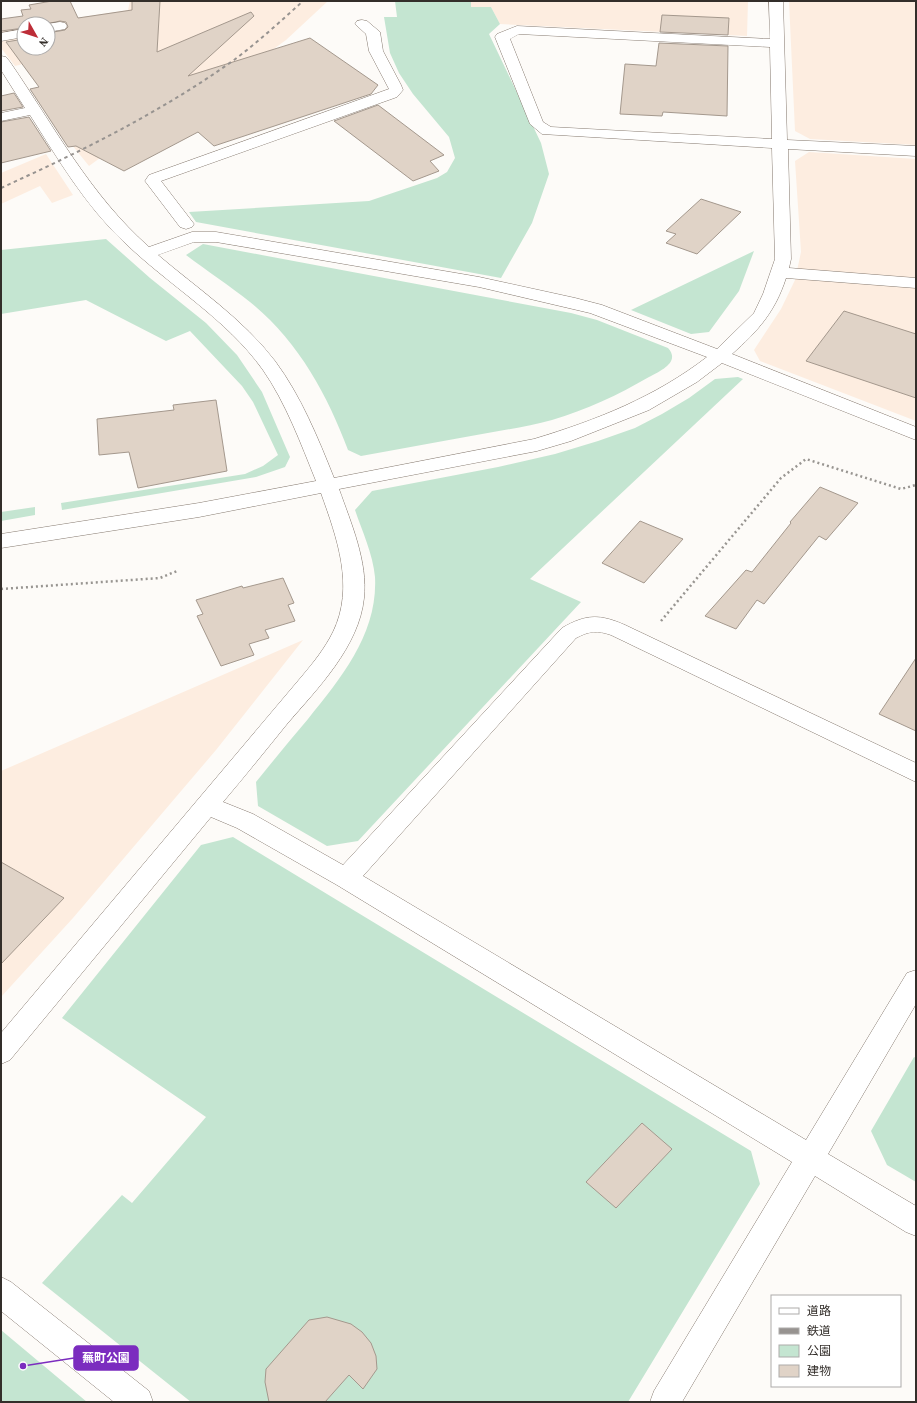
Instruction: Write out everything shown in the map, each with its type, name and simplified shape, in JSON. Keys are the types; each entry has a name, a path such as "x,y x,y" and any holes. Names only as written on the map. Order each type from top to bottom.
{"street":[{"path":"1,541 104,526 510,451 584,431 641,407 699,374 719,357 761,314 772,294 783,259 776,1"},
{"path":"186,224 154,181 154,178 162,173 392,94 396,90 376,51 373,32 370,28 362,24"},
{"path":"777,43 517,30 502,37 536,124 547,131 916,151"},
{"path":"1,38 16,34"},
{"path":"1,60 70,166 114,222 146,254 227,321 272,370 286,394 327,485 348,548 354,576 354,597 348,624 336,650 208,806 1,1052"},
{"path":"1,117 34,110"},
{"path":"146,254 192,237 216,237 479,282 596,309 677,339 719,357 916,434"},
{"path":"779,272 916,283"},
{"path":"346,878 569,633 582,625 600,623 643,642 916,773"},
{"path":"208,806 245,821 346,878 916,1222"},
{"path":"665,1402 916,981"},
{"path":"1,1292 138,1402"}],"path":[{"path":"643,642 781,478 806,459 901,489 916,485"},
{"path":"1,589 160,578 177,571"}],"shaded area":[{"path":"130,1 328,1 286,40 253,64 111,150 89,166 68,140 61,55 15,66 1,48 1,29 16,27 16,56 56,56 56,21 128,10"},
{"path":"471,1 748,1 747,36 500,24 491,7 471,7"},
{"path":"789,1 916,1 916,145 810,139 795,131"},
{"path":"809,152 916,159 916,421 760,361 754,350 781,309 795,280 801,252 795,161"},
{"path":"46,154 73,195 52,203 40,186 1,204 1,173"},
{"path":"303,640 216,750 73,918 1,997 1,771"}],"green space":[{"path":"395,1 471,1 471,7 491,7 500,24 489,34 541,143 549,174 532,223 501,278 196,222 189,212 369,201 437,178 447,172 455,158 449,137 413,94 399,73 390,53 384,17 397,17"},
{"path":"106,239 150,278 206,323 237,355 262,392 290,457 285,467 256,477 62,510 61,503 245,474 263,466 278,455 253,402 242,386 190,331 166,341 86,300 1,314 1,250"},
{"path":"203,244 571,313 597,320 668,348 672,358 668,366 637,384 602,402 565,416 522,427 361,456 348,450 331,409 320,389 297,351 283,334 250,302 186,255"},
{"path":"754,251 739,291 709,332 691,334 631,310"},
{"path":"738,377 743,379 530,579 581,602 358,841 327,846 258,806 256,782 308,719 345,670 364,635 371,617 374,597 374,568 370,551 355,510 372,491 498,467 555,454 598,441 635,428 662,414 689,398 715,379"},
{"path":"35,507 35,515 1,521 1,512"},
{"path":"233,837 751,1151 760,1184 628,1402 191,1402 42,1283 122,1195 132,1203 206,1117 62,1018 201,845"},
{"path":"914,1057 916,1058 916,1182 887,1165 871,1131"},
{"path":"1,1330 87,1402 1,1402"}],"building":[{"path":"52,1 70,1 78,18 132,10 132,1 160,1 157,52 251,12 254,16 188,76 310,38 378,85 371,94 214,146 198,132 124,171 76,146 68,147 30,89 39,87 16,56 56,56 56,32 65,30 68,27 66,22 56,22 56,16 23,16 21,10 31,9 29,5"},
{"path":"662,15 729,18 728,35 660,32"},
{"path":"16,17 16,29 1,31 1,19"},
{"path":"16,40 16,56 6,42"},
{"path":"659,43 728,46 727,116 663,112 662,116 620,114 625,64 656,66"},
{"path":"14,93 23,107 1,111 1,96"},
{"path":"378,105 444,155 430,161 439,171 413,181 334,121"},
{"path":"29,117 51,151 1,163 1,122"},
{"path":"701,199 741,212 697,254 666,243 676,234 666,231"},
{"path":"844,311 916,334 916,398 806,361"},
{"path":"216,400 227,471 138,488 129,452 99,455 97,419 174,410 173,405"},
{"path":"820,487 858,503 826,540 819,536 764,604 757,600 736,629 705,616 746,570 752,572 791,523 790,522"},
{"path":"640,521 683,539 644,583 602,563"},
{"path":"283,578 294,603 288,605 295,621 265,630 269,638 249,644 254,655 221,666 197,616 203,614 196,600 242,586 243,588"},
{"path":"916,658 916,731 879,714"},
{"path":"1,862 64,898 1,964"},
{"path":"642,1123 672,1149 616,1208 586,1182"},
{"path":"327,1317 351,1324 362,1332 371,1343 376,1356 377,1369 363,1389 349,1375 325,1402 269,1402 265,1382 266,1369 309,1320"}],"railway":[{"path":"1,188 91,145 150,114 178,97 234,60 261,39 303,1"}],"place":[{"name":"蕪町公園","path":"23,1366"}]}
